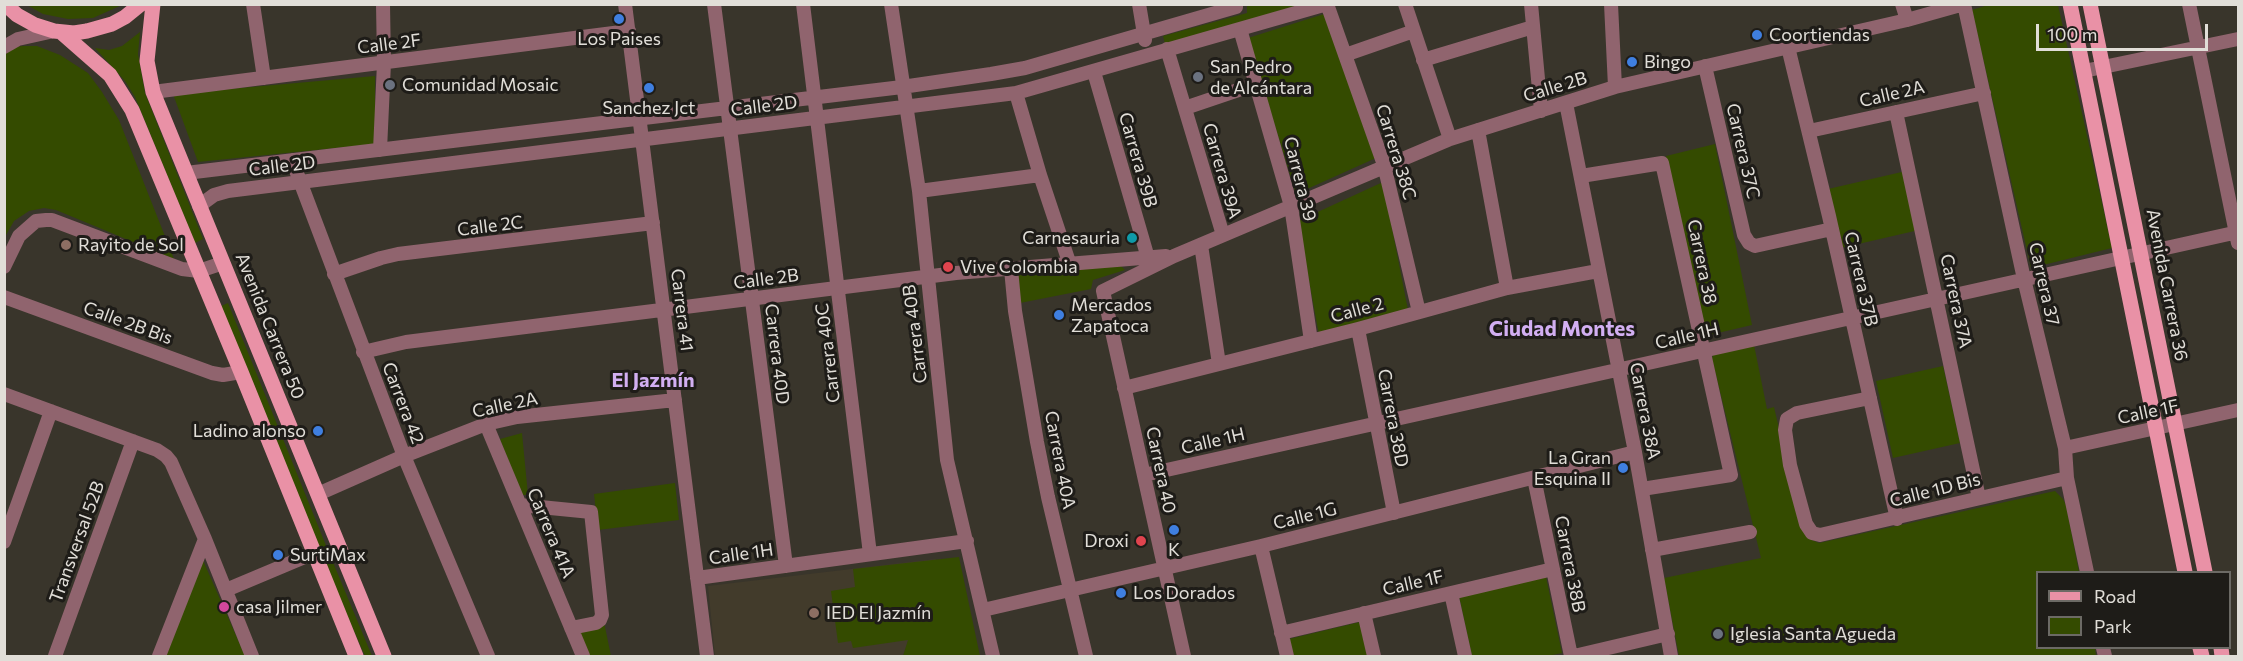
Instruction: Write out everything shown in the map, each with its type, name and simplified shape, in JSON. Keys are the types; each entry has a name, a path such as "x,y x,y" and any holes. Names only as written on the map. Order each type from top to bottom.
{"main road":[{"path":"5,4 17,15 35,25 74,33 100,29 125,17 141,4"},
{"name":"Avenida Carrera 50","path":"153,4 147,61 153,92 384,657"},
{"path":"2070,4 2185,571"},
{"name":"Avenida Carrera 36","path":"2090,4 2205,571"},
{"path":"57,31 102,67 132,110 356,657"}],"street":[{"path":"253,4 264,78"},
{"path":"380,150 384,63 383,4"},
{"name":"Carrera 41","path":"626,4 707,657"},
{"name":"Carrera 40D","path":"714,4 786,566"},
{"name":"Carrera 40C","path":"803,4 870,554"},
{"name":"Carrera 40B","path":"891,4 919,191 926,276 947,460 993,657"},
{"path":"1139,4 1148,54"},
{"name":"Calle 2D","path":"199,206 207,199 228,191 1016,93 1327,4"},
{"name":"Carrera 38C","path":"1327,4 1384,165 1419,312"},
{"path":"1405,4 1450,139"},
{"path":"1531,4 1541,111"},
{"path":"1611,4 1615,87"},
{"path":"1902,4 1907,20"},
{"name":"Calle 2B","path":"1103,291 1174,256 1384,165 1450,139 1615,87 1907,20 1964,4"},
{"name":"Carrera 37","path":"1964,4 2024,279 2065,448 2067,478 2087,571"},
{"path":"2189,4 2238,236"},
{"path":"1144,33 1236,7"},
{"path":"1423,60 1533,27"},
{"name":"Carrera 39","path":"1240,28 1291,206 1311,341"},
{"path":"4,48 18,39 57,31"},
{"name":"Calle 2F","path":"153,92 629,31"},
{"path":"1345,55 1414,31"},
{"name":"Calle 2D","path":"186,173 902,87 1025,68 1144,33"},
{"path":"2084,71 2238,39"},
{"name":"Carrera 37B","path":"1788,47 1832,229 1896,519"},
{"name":"Carrera 39A","path":"1167,49 1222,235"},
{"name":"Carrera 37C","path":"1705,66 1744,236 1749,243 1755,246 1832,229"},
{"name":"Carrera 39B","path":"1094,72 1148,258"},
{"path":"1185,108 1256,84"},
{"path":"1016,93 1070,265"},
{"name":"Calle 2A","path":"1809,131 1984,93"},
{"name":"Carrera 38A","path":"1566,103 1635,452 1671,657"},
{"name":"Carrera 37A","path":"1896,112 1979,498"},
{"path":"1478,130 1507,288"},
{"name":"Carrera 42","path":"292,160 404,456 488,657"},
{"name":"Carrera 38","path":"1581,176 1662,162 1731,475 1642,489"},
{"path":"919,191 1040,175"},
{"path":"4,267 19,236 36,221 52,220 182,269 199,271 223,263"},
{"name":"Calle 2C","path":"334,273 398,254 653,223"},
{"name":"Calle 1H","path":"1144,475 2122,257 2238,236"},
{"path":"1201,245 1219,364"},
{"name":"Calle 2B","path":"363,352 406,342 926,276 1174,256"},
{"name":"Carrera 40A","path":"1011,269 1015,311 1037,442 1086,657"},
{"name":"Calle 2","path":"1124,388 1358,329 1507,288 1598,271"},
{"name":"Carrera 40","path":"1103,291 1184,657"},
{"name":"Calle 2B Bis","path":"4,297 212,373 223,375 241,372"},
{"name":"Carrera 38D","path":"1358,329 1394,513"},
{"path":"4,394 157,450 171,462 205,539 252,657"},
{"name":"Calle 1D Bis","path":"1870,398 1797,413 1787,419 1785,430 1790,465 1806,524 1812,533 1820,535 1896,519 2067,478"},
{"name":"Calle 2A","path":"318,494 404,456 486,424 517,417 675,400"},
{"name":"Calle 1F","path":"2065,448 2238,410"},
{"path":"4,542 51,411"},
{"name":"Carrera 41A","path":"486,424 583,657"},
{"name":"Transversal 52B","path":"55,657 133,441"},
{"name":"Calle 1G","path":"983,610 1261,546 1635,452"},
{"name":"Carrera 38B","path":"1534,478 1572,657"},
{"path":"520,505 591,512 602,615 596,623 571,628"},
{"path":"1652,550 1750,532"},
{"path":"159,657 205,539"},
{"name":"Calle 1H","path":"697,578 967,541"},
{"path":"1261,546 1287,657"},
{"path":"226,590 314,553"},
{"name":"Calle 1F","path":"1281,633 1553,569"},
{"path":"1451,593 1465,657"},
{"path":"1364,614 1374,657"},
{"path":"1572,657 1668,634"}],"shaded area":[{"name":"IED El Jazmín","path":"936,559 903,656 715,656 708,586"}],"green space":[{"path":"27,5 122,5 93,18 68,19 43,14"},
{"path":"1247,5 1307,5 1165,44 1163,36 1247,13"},
{"path":"1988,5 2058,5 2112,248 2031,268 1972,10"},
{"path":"1324,14 1376,158 1296,194 1248,38"},
{"path":"140,32 138,54 145,93 203,239 195,243 135,97 125,81 95,48 109,50 122,46"},
{"path":"37,46 60,55 88,73 102,92 119,120 174,259 56,210 44,208 29,211 14,221 5,237 5,55 13,47"},
{"path":"375,76 375,144 198,162 173,94"},
{"path":"1715,144 1752,325 1705,336 1666,156"},
{"path":"1906,171 1919,230 1841,248 1828,189"},
{"path":"1383,182 1408,310 1319,335 1298,221"},
{"path":"1121,266 1125,270 1093,280 1091,289 1020,303 1017,273"},
{"path":"228,303 372,656 365,656 319,551 221,306"},
{"path":"1753,340 1767,409 1774,407 1801,522 1812,540 1819,543 2055,491 2066,505 2079,571 2036,571 2036,649 2095,649 2096,656 1679,656 1664,578 1761,558 1712,359 1713,354"},
{"path":"1943,366 1960,443 1893,458 1876,381"},
{"path":"522,433 528,495 521,495 500,439"},
{"path":"675,483 679,520 598,530 594,494"},
{"path":"959,557 980,656 903,656 908,640 853,648 851,641 838,643 831,591 855,587 853,569"},
{"path":"202,558 245,656 165,656"},
{"path":"1546,577 1562,653 1548,656 1472,656 1459,596"},
{"path":"604,622 611,656 586,656 576,632"},
{"path":"1360,622 1368,656 1293,656 1289,639"}],"place":[{"name":"Los Paises","path":"619,19"},
{"name":"Coortiendas","path":"1757,35"},
{"name":"Bingo","path":"1632,62"},
{"name":"San Pedro de Alcántara","path":"1198,77"},
{"name":"Comunidad Mosaic","path":"390,85"},
{"name":"Sanchez Jct","path":"649,88"},
{"name":"Carnesauria","path":"1132,238"},
{"name":"Rayito de Sol","path":"66,245"},
{"name":"Vive Colombia","path":"948,267"},
{"name":"Mercados Zapatoca","path":"1059,315"},
{"name":"Ladino alonso","path":"318,431"},
{"name":"La Gran Esquina II","path":"1623,468"},
{"name":"K","path":"1174,530"},
{"name":"Droxi","path":"1141,541"},
{"name":"SurtiMax","path":"278,555"},
{"name":"Los Dorados","path":"1121,593"},
{"name":"casa Jilmer","path":"224,607"},
{"name":"IED El Jazmín","path":"814,613"},
{"name":"Iglesia Santa Agueda","path":"1718,634"}],"district":[{"name":"Ciudad Montes","path":"1562,329"},
{"name":"El Jazmín","path":"653,380"}]}
